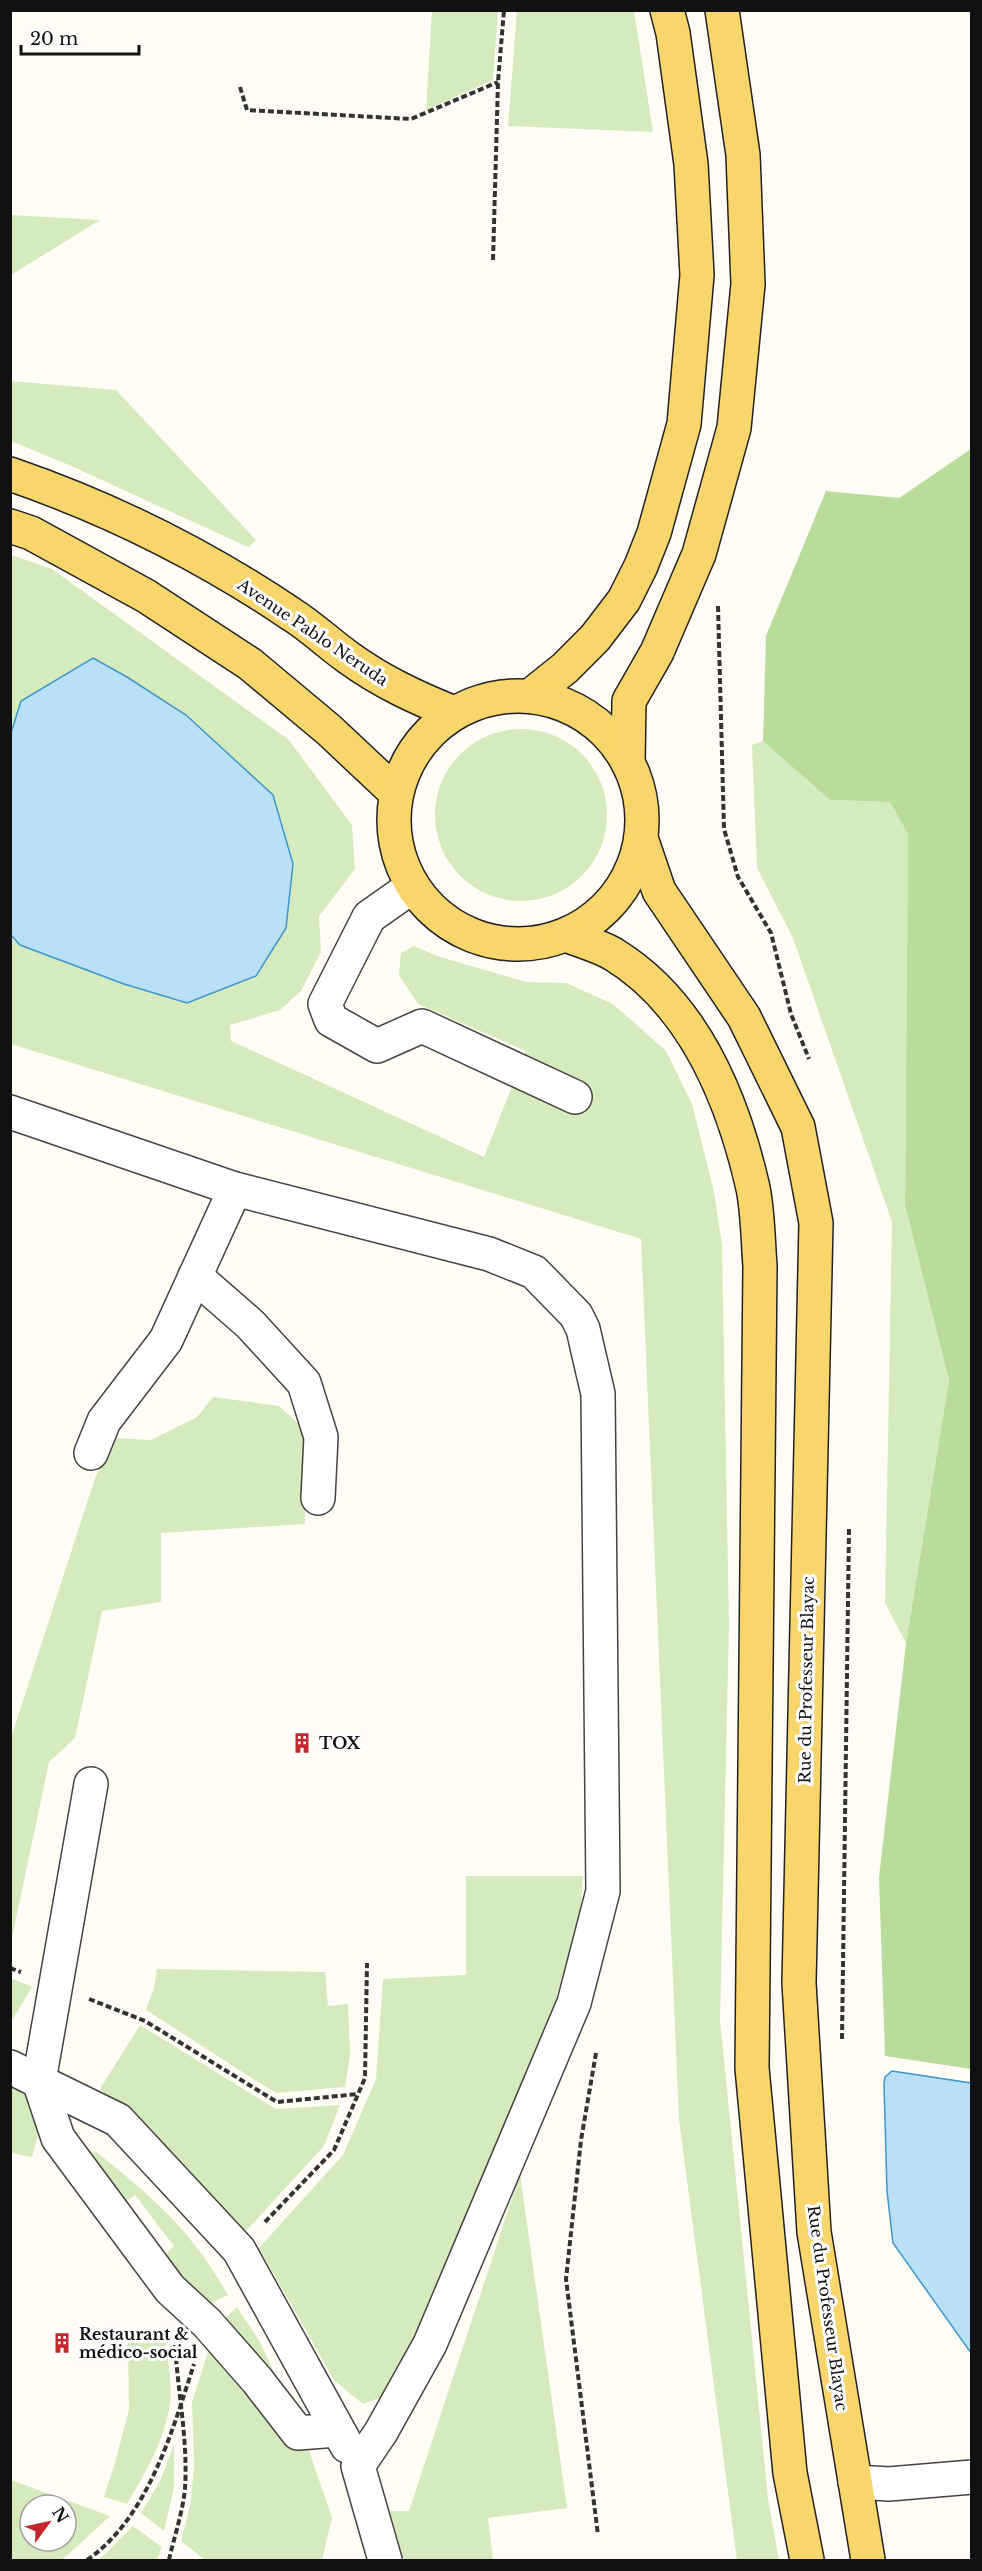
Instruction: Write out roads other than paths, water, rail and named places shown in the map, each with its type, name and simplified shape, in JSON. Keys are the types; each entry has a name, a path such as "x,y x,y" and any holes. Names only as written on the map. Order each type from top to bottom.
{"main road":[{"path":"530,696 566,668 588,645 624,600 654,533 684,424 697,274 691,164 673,33 667,10"},
{"path":"628,763 628,701 657,652 699,554 734,428 748,284 743,155 722,10"},
{"name":"Avenue Pablo Neruda","path":"10,474 45,486 175,543 292,614 350,659 408,695 454,713"},
{"path":"10,526 31,533 146,596 250,664 329,730 396,793"},
{"path":"530,696 560,703 588,717 611,738 628,763 640,800 641,838 632,869 616,896 593,919 566,935 532,943 498,943 465,932 436,913 413,886 399,857 394,825 396,793 408,761 427,734 454,713 478,702 495,698 530,696"},
{"name":"Rue du Professeur Blayac","path":"641,838 659,891 744,1017 798,1127 816,1224 799,1983 814,2232 868,2560"},
{"path":"566,935 612,954 661,992 701,1046 730,1107 753,1190 760,1266 752,2068 790,2473 807,2560"}],"lane":[{"path":"413,886 369,917 325,1004 332,1020 377,1046 422,1026 574,1097"},
{"path":"10,1112 235,1189 489,1254 534,1272 576,1315 584,1329 598,1394 603,1891 574,2003 430,2344 381,2432 358,2466"},
{"path":"91,1453 104,1421 166,1340 235,1189"},
{"path":"195,1276 250,1324 304,1383 321,1437 318,1498"},
{"path":"91,1784 57,1986 25,2074 58,2138 170,2289 207,2323 257,2380 298,2433 338,2430"},
{"path":"25,2074 118,2120 239,2250 358,2466 385,2560"},
{"path":"855,2482 889,2484 972,2477"}],"water":[{"path":"93,658 186,715 273,795 293,864 286,928 256,976 187,1003 124,984 20,945 11,935 10,736 21,701"},
{"path":"892,2071 971,2083 971,2353 893,2243 887,2191 884,2084 885,2077"}],"place":[{"name":"TOX","path":"302,1743"},
{"name":"Restaurant & médico-social","path":"62,2343"}]}
